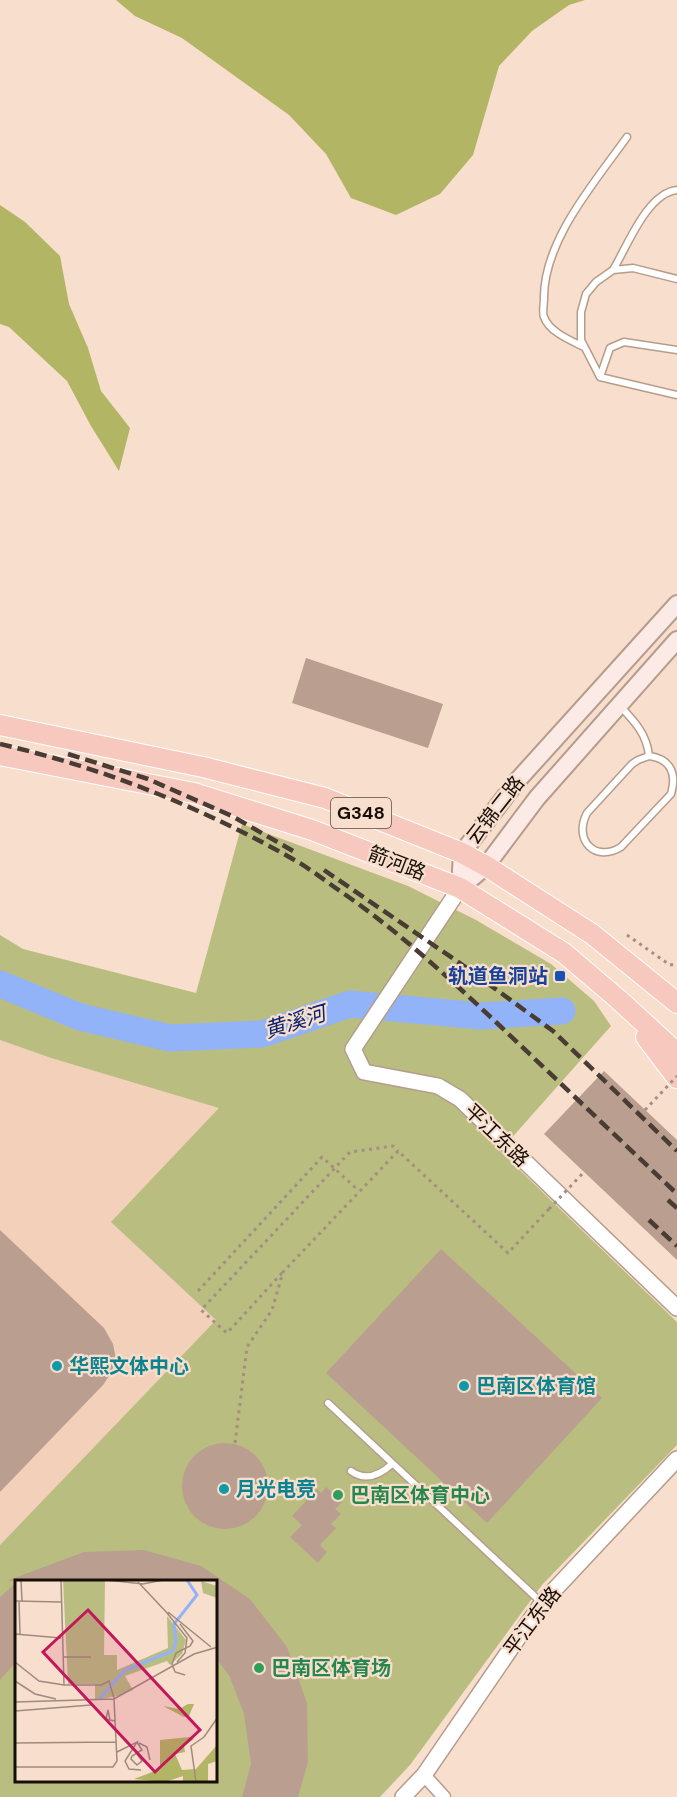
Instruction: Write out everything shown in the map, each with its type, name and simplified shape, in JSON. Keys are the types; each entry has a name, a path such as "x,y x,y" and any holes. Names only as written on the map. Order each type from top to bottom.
{"highway":[{"name":"箭河路","path":"0,725 204,768 325,798 462,853 592,934 677,1003"},
{"name":"箭河路","path":"0,755 194,793 312,830 460,888 564,953 677,1053"},
{"path":"618,999 677,1077"}],"main road":[{"name":"云锦二路","path":"460,888 462,853 517,781 677,604"},
{"name":"云锦二路","path":"460,888 486,866 537,798 677,640"}],"street":[{"name":"平江东路","path":"460,888 353,1049 364,1072 438,1086 460,1099 677,1308"},
{"name":"平江东路","path":"403,1797 424,1775 542,1603 677,1459"},
{"path":"424,1775 444,1797"}],"lane":[{"path":"584,346 558,334 544,318 544,294 550,261 566,226 627,137"},
{"path":"677,190 655,201 636,227 613,270 596,282 586,294 581,312 581,340 600,377 677,395"},
{"path":"613,270 633,268 677,279"},
{"path":"600,377 610,348 624,342 677,350"},
{"path":"619,705 638,725 648,743 649,756"},
{"path":"649,756 654,756 667,764 674,774 671,794 614,852 604,853 591,848 581,831 582,822 587,813 632,764 649,756"},
{"path":"328,1403 542,1603"},
{"path":"351,1471 359,1476 367,1477 386,1470 392,1464"}],"path":[{"path":"627,935 670,965 677,964"},
{"path":"645,1110 677,1077"},
{"path":"398,1151 227,1333 201,1310 350,1152 393,1146 508,1253 585,1172"},
{"path":"198,1291 322,1157 359,1192"},
{"path":"235,1443 246,1347 272,1311 283,1272"}],"shaded area":[{"name":"华熙文体中心","path":"0,1040 51,1058 220,1108 112,1222 216,1320 0,1545"}],"green space":[{"path":"116,0 585,0 569,5 532,31 499,66 473,155 440,194 396,215 351,198 326,154 289,115 182,38 135,16"},
{"path":"0,205 25,222 60,256 69,304 88,348 101,391 130,428 119,471 67,381 9,327 0,324"},
{"name":"巴南区体育中心","path":"242,824 408,886 476,920 551,964 594,1001 611,1026 500,1151 677,1322 677,1445 542,1585 410,1765 380,1797 0,1797 0,1545 216,1320 111,1222 219,1108 51,1058 0,1040 0,935 23,949 196,993"}],"building":[{"path":"306,658 443,704 428,748 292,703"},
{"path":"604,1071 677,1140 677,1260 544,1134"},
{"name":"华熙文体中心","path":"0,1230 104,1328 113,1344 116,1359 103,1385 0,1492"},
{"name":"巴南区体育馆","path":"441,1249 602,1398 487,1523 326,1373"},
{"name":"月光电竞","path":"225,1443 242,1446 256,1455 265,1469 268,1486 265,1503 256,1517 242,1526 225,1529 208,1526 194,1517 185,1503 182,1486 185,1469 194,1455 208,1446"},
{"path":"326,1487 342,1502 335,1509 341,1514 331,1524 336,1528 320,1545 327,1552 318,1563 290,1537 302,1525 292,1516 317,1489 321,1493"},
{"name":"巴南区体育场","path":"144,1550 201,1566 250,1599 287,1647 307,1703 308,1762 298,1797 242,1797 251,1764 244,1714 230,1677 218,1661 218,1580 9,1581 84,1552"},
{"path":"15,1584 15,1663 0,1680 0,1597"}],"waterway":[{"name":"黄溪河","path":"0,984 80,1017 170,1038 262,1034 350,1004 480,1016 562,1011"}],"railway":[{"path":"0,744 78,765 154,792 227,825 309,869 384,923 442,972 675,1192"},
{"path":"68,754 148,779 232,816 293,851"},
{"path":"324,870 464,966 553,1031 677,1151"},
{"path":"668,1200 677,1208"},
{"path":"649,1220 677,1246"}],"place":[{"name":"轨道鱼洞站","path":"560,976"},
{"name":"华熙文体中心","path":"57,1366"},
{"name":"巴南区体育馆","path":"464,1386"},
{"name":"月光电竞","path":"224,1489"},
{"name":"巴南区体育中心","path":"338,1495"},
{"name":"巴南区体育场","path":"259,1668"}]}
